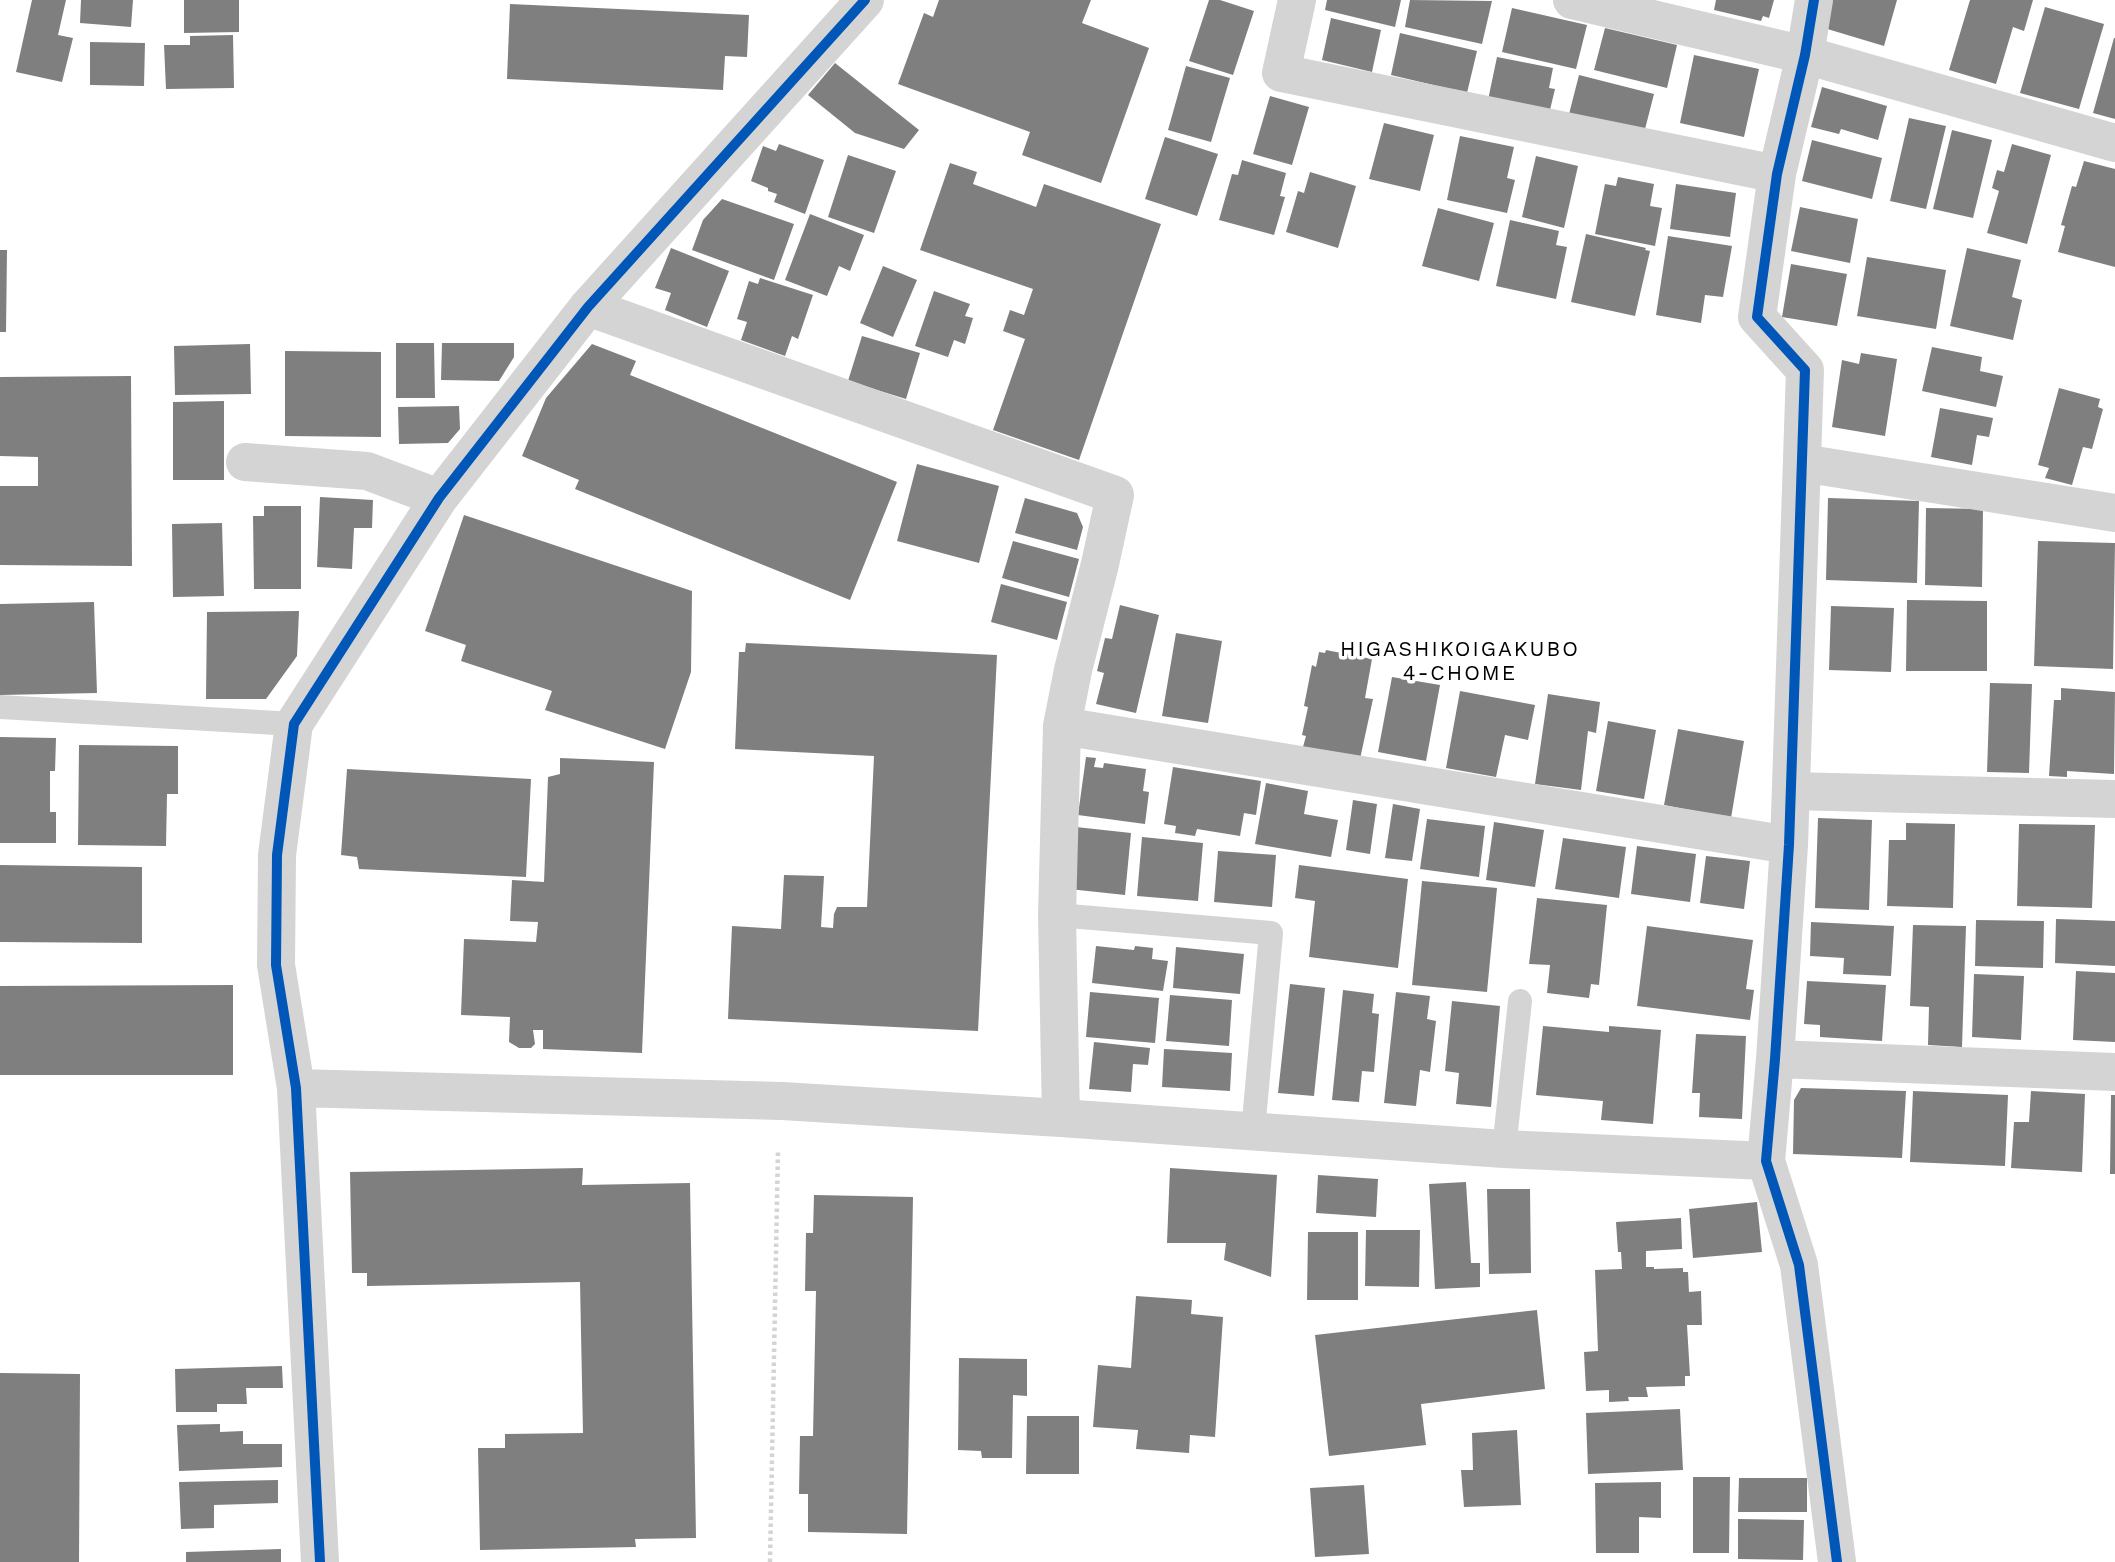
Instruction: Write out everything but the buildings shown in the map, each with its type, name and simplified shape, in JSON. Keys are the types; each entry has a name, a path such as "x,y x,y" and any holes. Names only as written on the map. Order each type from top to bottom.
{"street":[{"path":"320,1562 296,1088 276,965 277,855 294,724 439,498 588,307 865,0"},
{"path":"1297,0 1280,73 1777,174"},
{"path":"1572,0 1805,55 2115,143"},
{"path":"1814,0 1805,55 1777,174 1757,317 1805,370 1789,845 1766,1161 1799,1265 1837,1562"},
{"path":"588,307 1115,495 1062,726 1057,915 1061,1118"},
{"path":"245,462 367,471 439,498"},
{"path":"1802,463 2115,513"},
{"path":"1062,726 1789,845"},
{"path":"1791,791 2115,799"},
{"path":"1775,1059 2115,1072"},
{"path":"296,1088 782,1101 1504,1149 1766,1161"}],"lane":[{"path":"0,707 294,724"},
{"path":"1057,915 1271,933 1253,1131"},
{"path":"1504,1149 1520,1001"}],"path":[{"path":"769,1562 776,1171 782,1101"}],"cycle path":[{"path":"320,1562 296,1088 276,965 277,855 294,724 439,498 588,307 865,0"},
{"path":"1814,0 1805,55 1777,174 1757,317 1805,370 1789,845 1766,1161 1799,1265 1837,1562"}],"district":[{"name":"HIGASHIKOIGAKUBO 4-CHOME","path":"1460,662"}]}
